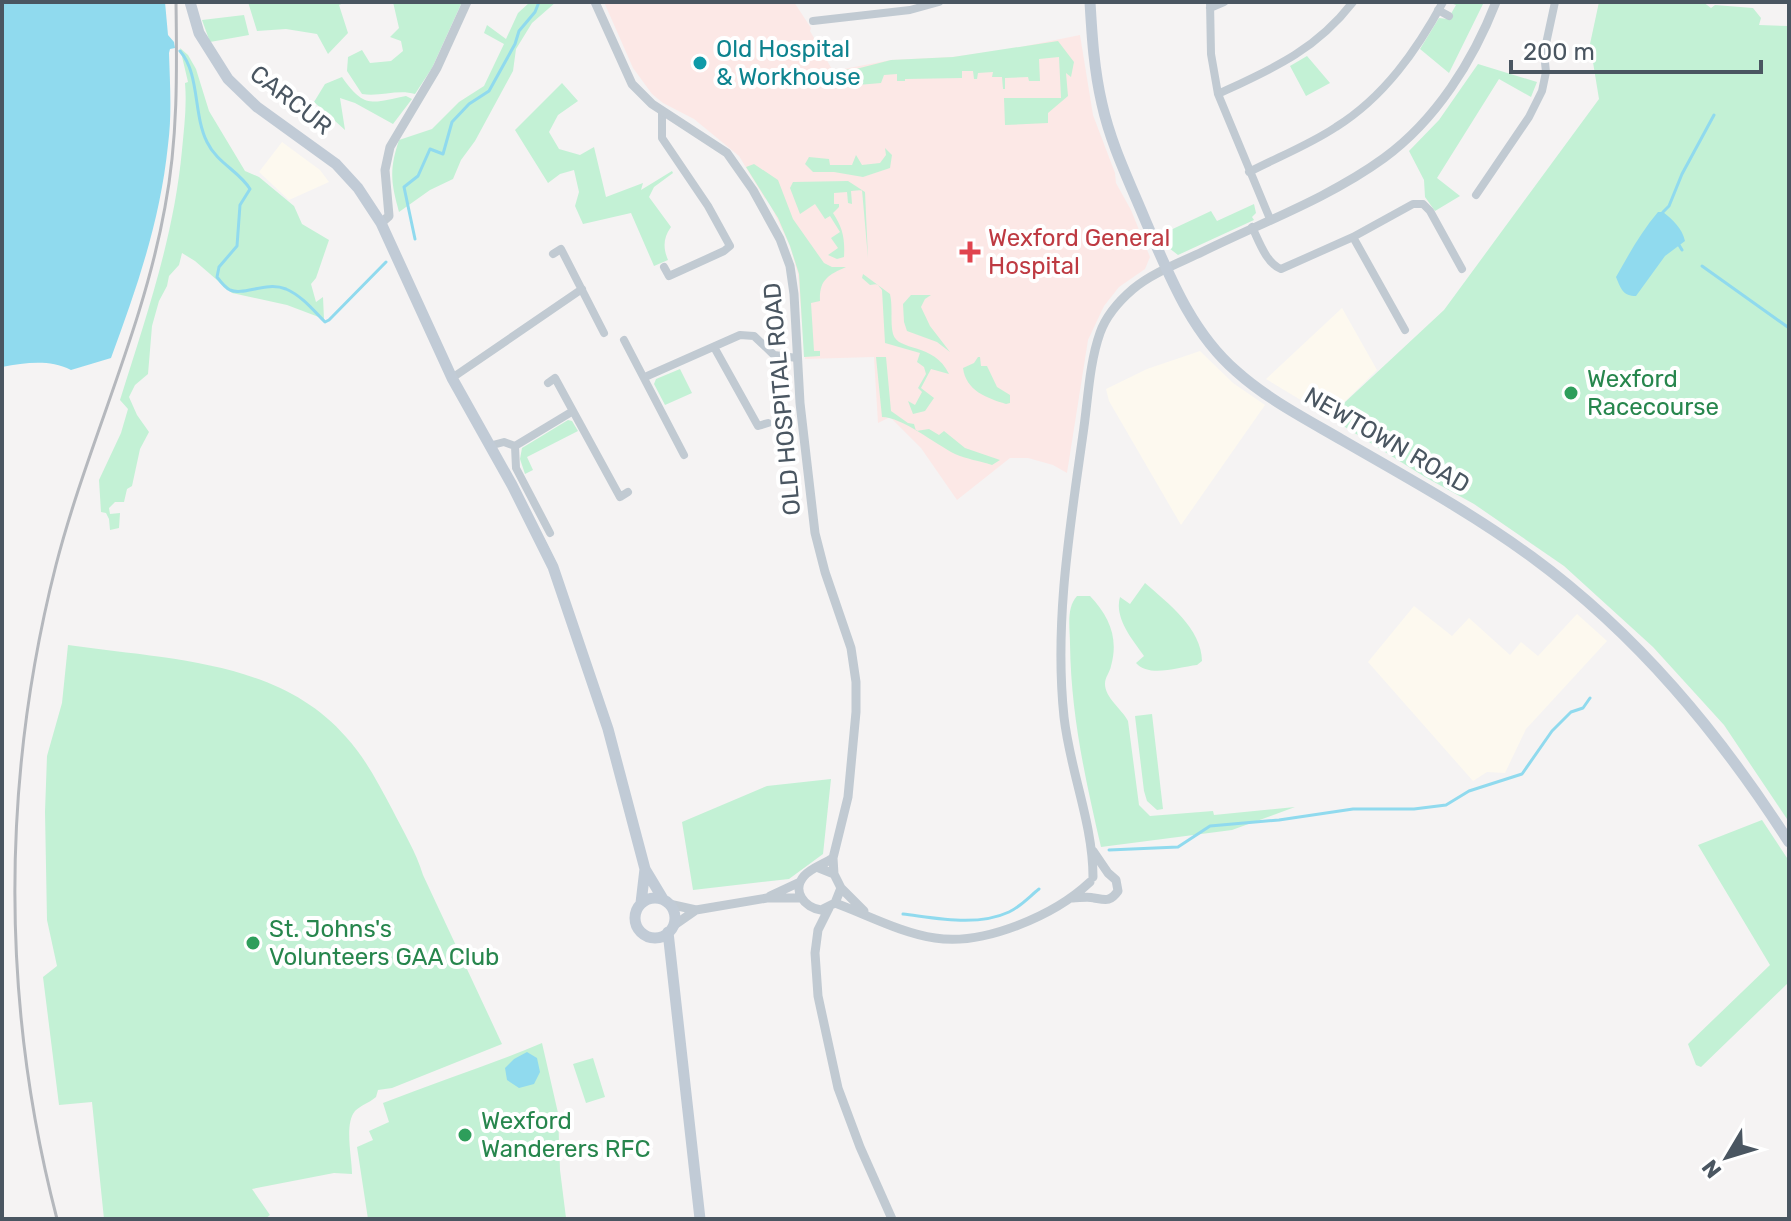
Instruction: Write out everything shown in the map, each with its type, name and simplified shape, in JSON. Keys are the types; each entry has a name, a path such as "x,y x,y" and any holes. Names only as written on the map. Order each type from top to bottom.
{"main road":[{"name":"CARCUR","path":"190,2 199,33 228,79 257,107 336,164 358,188 381,223 452,378 533,525 568,605 608,729 645,869"},
{"name":"NEWTOWN ROAD","path":"1090,2 1095,67 1114,149 1166,269 1214,348 1235,371 1272,398 1482,523 1533,558 1607,618 1696,712 1731,755 1789,842"},
{"path":"645,869 675,918 671,929 670,960 700,1219"},
{"path":"645,869 636,925 640,931 654,938 670,960"},
{"path":"641,903 655,898 666,901"},
{"path":"654,938 671,929"}],"street":[{"path":"381,223 389,216 385,170 390,147 437,68 467,2"},
{"name":"OLD HOSPITAL ROAD","path":"595,2 632,84 642,97 662,112 727,153 753,190 780,239 790,266 815,533 851,648 856,682 848,797 833,858 834,874"},
{"path":"813,21 910,10 939,2"},
{"path":"1224,2 1210,5 1213,71 1218,94 1270,219"},
{"path":"1218,94 1293,58 1313,44 1353,2"},
{"path":"1094,898 1091,893 1093,851 1067,737 1061,669 1061,618 1080,460 1100,332 1135,287 1349,181 1414,133 1462,71 1496,2"},
{"path":"1476,195 1529,117 1542,91 1546,72 1544,53 1555,2"},
{"path":"1249,172 1336,128 1364,107 1411,55 1441,6 1449,16"},
{"path":"662,112 662,138 708,206 730,246 669,276 664,267"},
{"path":"1252,227 1269,260 1281,269 1353,237 1413,204 1423,204 1430,211 1462,269"},
{"path":"1353,237 1405,330"},
{"path":"553,254 561,249 604,333"},
{"path":"452,378 582,289"},
{"path":"645,377 747,334 754,336 774,355 797,358"},
{"path":"624,340 684,455"},
{"path":"714,347 758,426 768,423"},
{"path":"548,383 555,378 620,497 628,492"},
{"path":"515,446 573,411"},
{"path":"489,446 504,442 515,446"},
{"path":"515,446 516,468 550,533"},
{"path":"1073,898 1110,899 1118,891 1116,880 1093,851"},
{"path":"801,898 800,882 804,875 833,858"},
{"path":"819,868 834,874 841,888 867,915"},
{"path":"813,909 832,906 936,939 965,940 992,934 1073,898 1097,874 1108,873"},
{"path":"767,898 800,882"},
{"path":"818,930 841,888"},
{"path":"666,901 696,910 767,898 801,898 813,909 818,930 815,953 818,996 838,1088 892,1219"},
{"path":"671,929 696,910"}],"shaded area":[{"name":"Wexford General Hospital","path":"604,2 794,2 833,71 891,60 953,57 1016,48 1080,35 1093,115 1116,183 1150,257 1145,269 1119,287 1104,306 1088,340 1067,473 1053,465 1028,458 1010,458 957,500 921,448 890,417 878,423 874,357 805,359 798,274 790,246 767,198 739,156 694,119 652,94 633,68"},
{"path":"282,142 320,170 329,182 289,200 259,172"},
{"path":"1342,308 1377,370 1329,417 1266,379"},
{"path":"1200,351 1233,383 1265,405 1181,525 1109,401 1106,389 1147,369"},
{"path":"1414,606 1452,636 1469,618 1510,655 1521,642 1538,656 1577,614 1607,641 1526,729 1505,773 1487,772 1473,781 1368,662"}],"green space":[{"path":"248,2 346,2 339,5 348,33 328,54 317,34 286,29 257,31"},
{"path":"393,2 462,2 432,68 415,94 362,94 347,71 348,57 362,50 370,63 391,61 403,51 401,41 390,37 399,28"},
{"path":"530,2 556,2 532,23 516,49 513,71 453,179 430,190 399,212 392,176 399,140 432,129 459,102 484,86 504,44 484,33 487,25 506,39 518,13"},
{"path":"1448,2 1484,2 1449,73 1420,49 1439,18 1448,19 1456,5"},
{"name":"Wexford Racecourse","path":"1599,2 1703,2 1711,8 1715,5 1753,8 1761,18 1759,25 1789,26 1789,822 1724,725 1653,647 1564,566 1474,504 1329,417 1444,310 1599,99 1590,44"},
{"path":"244,15 249,35 210,42 202,20"},
{"path":"1058,41 1074,62 1071,77 1066,73 1068,96 1048,113 1048,123 1005,125 1004,98 1061,98 1059,57 1039,59 1040,81 1029,81 1028,77 1005,78 1005,89 1002,77 992,77 993,72 978,73 977,79 974,79 973,71 962,71 962,78 905,81 897,81 897,74 884,75 881,83 858,85 857,81 849,81 849,87 833,88 821,79 827,71 856,69 891,60 953,57"},
{"path":"180,48 196,69 209,111 245,171 259,177 294,206 302,224 329,240 311,284 316,302 323,297 324,319 287,305 232,293 182,253 179,265 169,276 159,301 152,326 148,374 135,385 129,397 149,432 140,449 132,486 127,489 124,502 115,502 109,508 110,514 120,513 119,528 110,530 106,513 101,512 99,480 121,433 128,409 120,400 158,276 173,214 184,133 185,83 188,82"},
{"path":"1307,56 1330,83 1306,96 1290,66"},
{"path":"1478,64 1537,82 1531,97 1499,79 1437,178 1460,196 1435,211 1425,197 1424,180 1409,151 1439,120"},
{"path":"342,77 363,99 377,102 406,96 412,99 393,124 340,98 345,130 314,102 325,84"},
{"path":"562,83 578,101 558,115 549,132 559,149 580,155 594,147 606,197 643,183 641,190 672,171 654,187 649,197 671,227 665,243 668,260 654,266 631,213 583,224 575,206 579,192 574,170 560,174 548,183 515,130"},
{"path":"885,148 892,155 890,168 863,177 813,172 805,164 809,157 829,159 830,165 852,165 856,155 862,165 880,163 886,155"},
{"path":"754,164 778,180 793,219 824,263 832,267 846,267 826,279 821,288 820,301 811,303 814,351 820,351 820,356 804,357 799,274 778,218 746,167"},
{"path":"848,181 862,190 851,191 852,204 848,203 847,192 834,193 834,204 839,204 839,207 833,213 841,229 844,245 844,257 837,259 828,255 838,248 831,238 840,232 830,216 825,219 815,204 800,214 790,188 793,182"},
{"path":"862,190 865,192 868,258"},
{"path":"1254,204 1254,220 1178,255 1169,248 1162,234 1211,211 1217,221"},
{"path":"863,274 877,284 870,285 862,278"},
{"path":"878,285 890,294 892,329 896,340 935,357 949,374 931,369 921,388 934,398 925,411 913,414 908,401 915,405 922,392 918,388 926,374 924,367 917,362 920,353 885,343 882,290"},
{"path":"911,295 931,295 921,307 930,326 950,352 937,342 907,331 903,304"},
{"path":"876,357 886,357 891,411 914,424 916,430 882,417"},
{"path":"978,357 981,366 987,366 997,387 1010,395 1010,403 985,396 968,382 963,368 974,363"},
{"path":"680,369 692,393 665,405 654,384 656,379"},
{"path":"568,420 578,431 527,457 533,470 525,474 520,459 522,448"},
{"path":"929,429 939,435 944,431 965,448 1000,460 992,465 959,456 917,431"},
{"path":"1145,583 1190,628 1200,649 1202,661 1197,665 1156,671 1136,663 1144,656 1125,628 1119,605 1120,597 1130,604"},
{"path":"1077,596 1090,596 1111,628 1114,646 1105,681 1106,689 1128,721 1139,805 1150,816 1213,811 1214,815 1295,807 1232,830 1101,847 1084,771 1073,696 1069,618"},
{"name":"St. Johns's Volunteers GAA Club","path":"68,645 217,667 253,677 288,692 319,711 353,745 382,790 502,1044 392,1088 378,1090 376,1097 357,1109 352,1117 349,1132 352,1174 334,1173 252,1189 270,1215 265,1219 104,1219 92,1102 59,1105 43,977 57,966 47,920 45,812 47,756 62,703"},
{"path":"1152,714 1163,809 1157,810 1147,801 1144,791 1135,716"},
{"path":"831,779 823,854 789,879 693,890 682,822 767,786"},
{"path":"1762,820 1789,861 1789,982 1701,1067 1696,1065 1688,1044 1770,965 1698,845"},
{"name":"Wexford Wanderers RFC","path":"542,1043 558,1113 566,1218 368,1219 357,1147 373,1140 369,1131 389,1122 383,1103"},
{"path":"593,1058 605,1097 586,1103 573,1064"}],"water":[{"path":"2,2 165,2 168,35 174,42 175,48 170,49 169,53 170,122 164,173 138,280 111,358 71,370 45,363 2,367"},
{"path":"1658,212 1663,212 1674,221 1685,241 1665,256 1636,296 1628,295 1616,277"},
{"path":"527,1052 537,1058 540,1072 534,1084 519,1088 507,1080 505,1068"}],"waterway":[{"path":"415,239 404,187 418,176 430,149 443,154 452,122 469,104 489,91 519,31 539,2"},
{"path":"180,51 191,71 207,142 216,156 250,189 240,205 237,246 219,267 217,277 223,284 236,291 271,287 286,289 302,299 325,322 386,262"},
{"path":"1663,212 1669,206 1682,174 1714,115"},
{"path":"1679,245 1682,250"},
{"path":"1702,266 1789,328"},
{"path":"1109,850 1178,847 1210,826 1353,809 1414,809 1446,805 1469,791 1522,774 1552,731 1571,712 1583,708 1590,698"},
{"path":"903,914 956,920 997,917 1021,905 1039,889"}],"railway":[{"path":"57,1219 25,1056 18,975 15,892 17,810 25,728 38,646 56,565 143,298 165,207 174,130 176,2"}],"place":[{"name":"Old Hospital & Workhouse","path":"700,63"},
{"name":"Wexford General Hospital","path":"970,252"},
{"name":"Wexford Racecourse","path":"1571,393"},
{"name":"St. Johns's Volunteers GAA Club","path":"253,943"},
{"name":"Wexford Wanderers RFC","path":"465,1135"}]}
